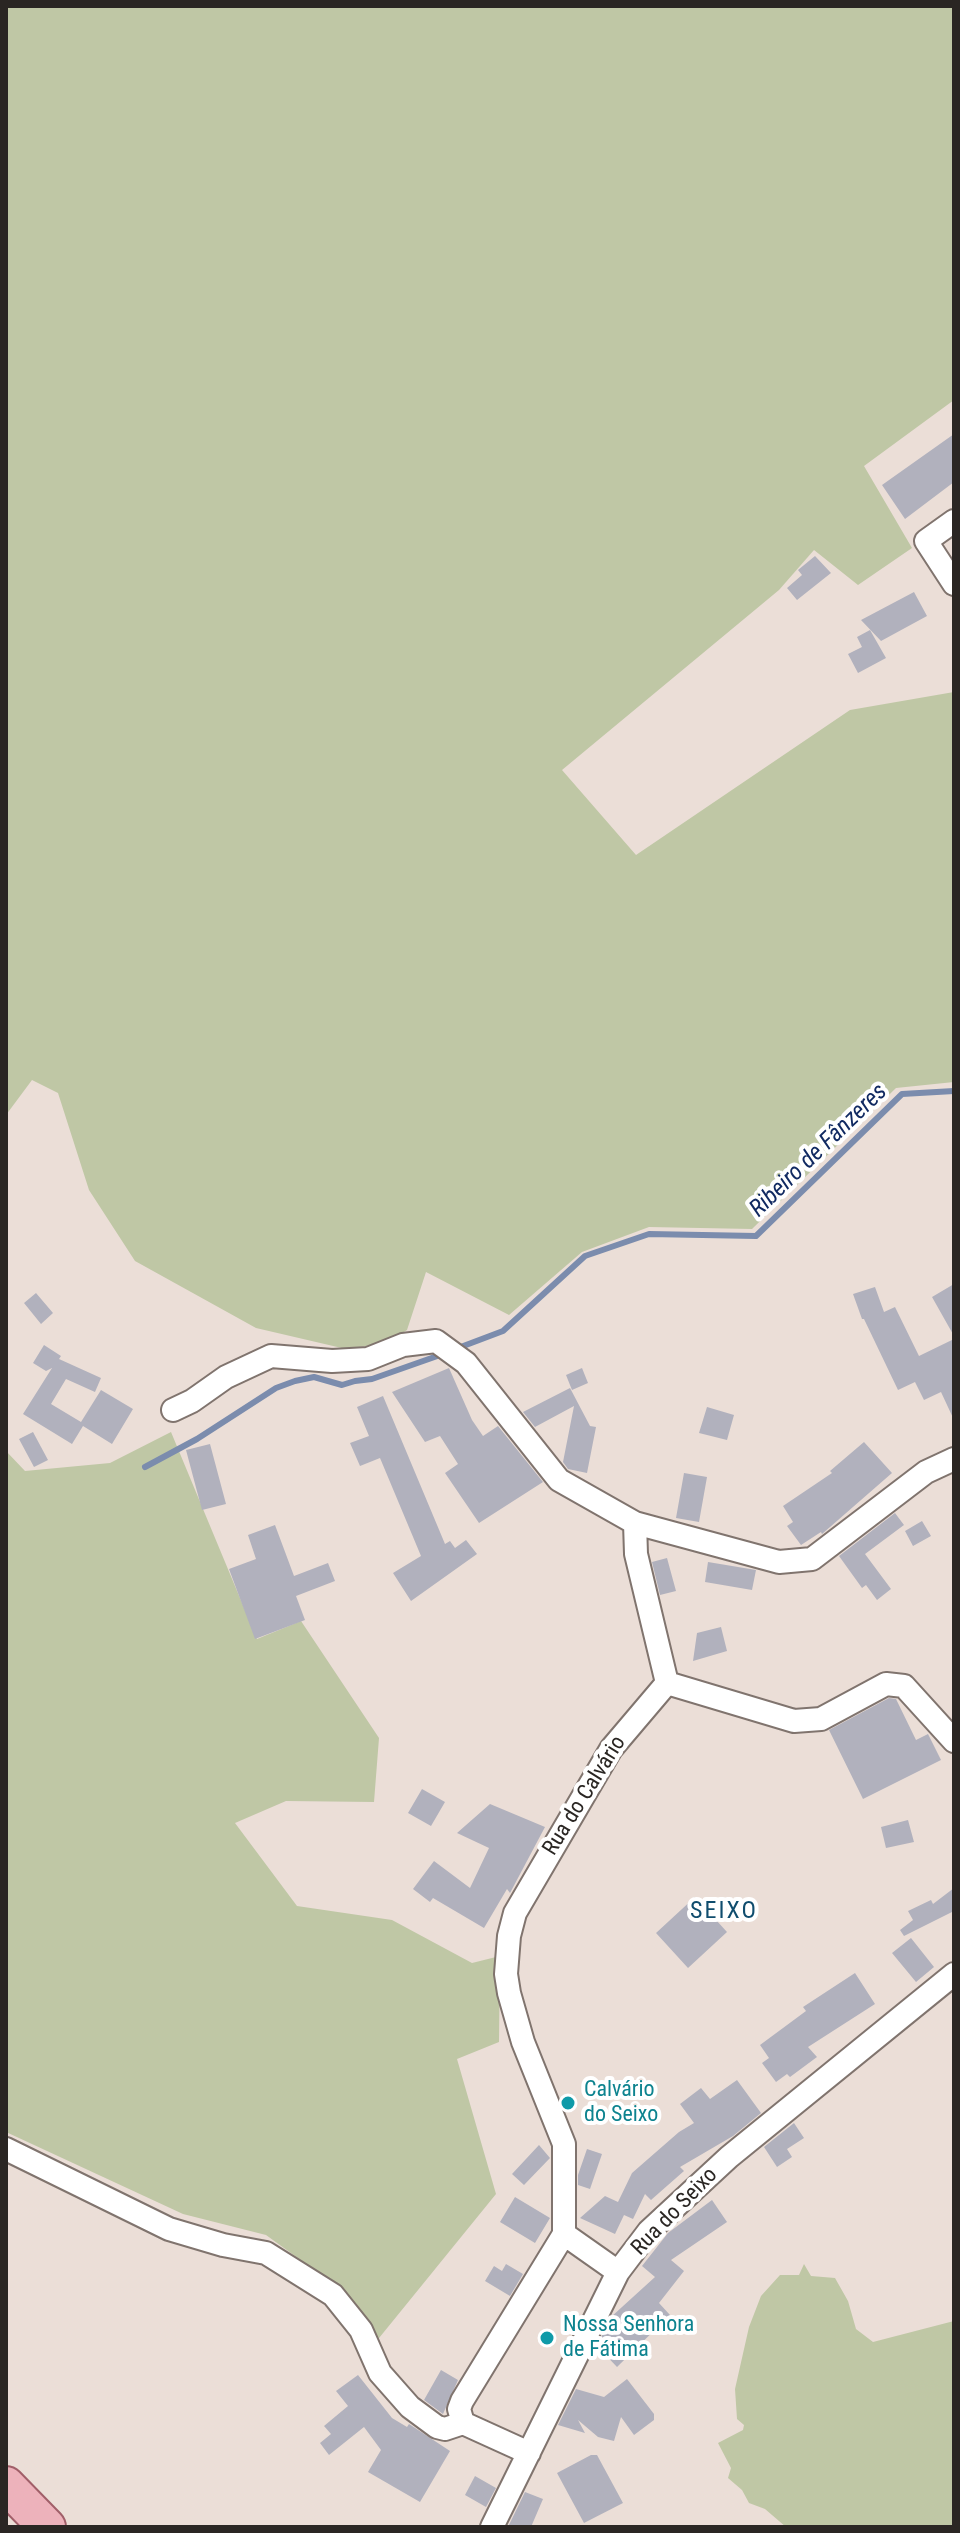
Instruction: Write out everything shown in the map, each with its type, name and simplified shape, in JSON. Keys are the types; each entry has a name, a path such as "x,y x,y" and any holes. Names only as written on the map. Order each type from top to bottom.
{"main road":[{"path":"6,2485 47,2527"}],"street":[{"path":"954,521 926,541 954,584"},
{"path":"173,1410 192,1401 226,1377 271,1356 332,1361 368,1359 403,1345 436,1341 466,1363 559,1480 635,1523 779,1562 812,1559 926,1472 954,1459"},
{"path":"635,1523 636,1554 667,1683 794,1721 821,1719 886,1684 904,1686 954,1741"},
{"name":"Rua do Calvário","path":"564,2234 564,2144 523,2042 509,1993 506,1974 509,1936 515,1913 611,1749 667,1683"},
{"name":"Rua do Seixo","path":"492,2527 618,2272 649,2231 729,2157 954,1974"},
{"path":"6,2149 169,2229 223,2245 266,2253 333,2295 361,2330 380,2373 410,2407 437,2427 445,2429 463,2423 529,2453"},
{"path":"463,2423 459,2409 462,2401 564,2234 618,2272"}],"green space":[{"path":"6,6 954,6 954,400 864,466 912,548 858,585 814,550 779,590 562,770 636,855 850,710 954,692 954,1082 896,1088 752,1229 649,1227 582,1252 509,1315 426,1272 407,1330 386,1343 346,1349 256,1328 135,1261 89,1190 58,1093 32,1080 6,1115"},
{"path":"171,1432 257,1639 301,1621 379,1738 374,1802 286,1801 235,1823 297,1906 392,1920 472,1963 500,1956 499,2042 457,2059 496,2194 375,2343 342,2290 266,2235 183,2214 6,2132 6,1451 25,1471 110,1463"},
{"path":"804,2264 811,2276 835,2278 848,2301 856,2329 873,2342 954,2321 954,2527 786,2527 765,2509 749,2503 742,2490 728,2478 731,2468 718,2443 743,2430 744,2425 737,2419 735,2389 749,2327 761,2296 780,2275 799,2275"}],"building":[{"path":"954,434 954,482 905,519 882,485"},
{"path":"815,556 831,573 797,600 787,588 802,575 798,570"},
{"path":"914,592 927,616 881,641 861,620"},
{"path":"870,630 886,658 858,673 848,654 862,647 857,637"},
{"path":"954,1284 954,1336 932,1297"},
{"path":"875,1287 884,1312 895,1307 919,1356 954,1339 954,1420 941,1392 924,1400 915,1382 898,1390 862,1319 853,1294"},
{"path":"36,1293 53,1313 41,1324 24,1303"},
{"path":"44,1345 61,1356 59,1359 101,1378 95,1392 66,1379 51,1404 81,1422 101,1390 133,1409 112,1444 83,1426 72,1444 23,1414 52,1368 46,1371 33,1363"},
{"path":"449,1368 472,1420 483,1436 498,1426 543,1482 479,1523 445,1473 458,1464 440,1436 425,1442 392,1392"},
{"path":"582,1368 588,1383 572,1390 566,1375"},
{"path":"570,1388 590,1426 596,1427 587,1473 568,1469 563,1462 574,1406 535,1427 523,1412"},
{"path":"383,1396 445,1544 450,1541 455,1548 466,1540 477,1554 411,1601 393,1573 421,1556 380,1458 360,1466 350,1443 369,1436 357,1407"},
{"path":"707,1407 734,1415 727,1440 699,1433"},
{"path":"33,1432 48,1460 34,1467 19,1439"},
{"path":"864,1442 892,1473 822,1534 801,1545 787,1526 793,1522 783,1506 832,1473 830,1471"},
{"path":"210,1444 226,1504 202,1510 186,1450"},
{"path":"684,1473 707,1477 699,1522 676,1518"},
{"path":"895,1513 904,1525 865,1554 891,1589 877,1600 866,1585 862,1588 839,1556"},
{"path":"922,1521 931,1536 913,1546 905,1531"},
{"path":"275,1525 294,1576 328,1563 335,1581 296,1596 305,1620 255,1639 229,1569 256,1559 248,1535"},
{"path":"667,1558 676,1591 660,1595 652,1562"},
{"path":"708,1562 756,1570 752,1590 705,1582"},
{"path":"721,1627 727,1651 693,1661 697,1633"},
{"path":"889,1698 896,1699 916,1740 928,1734 941,1760 863,1799 829,1730"},
{"path":"422,1789 445,1802 431,1826 408,1813"},
{"path":"490,1804 545,1827 510,1893 507,1889 484,1928 433,1898 430,1902 413,1889 434,1861 470,1888 489,1848 457,1833"},
{"path":"908,1820 914,1842 886,1848 881,1827"},
{"path":"954,1888 954,1911 904,1936 900,1930 913,1920 908,1911 931,1900 933,1904"},
{"path":"695,1897 727,1932 688,1968 656,1933"},
{"path":"911,1938 934,1967 916,1982 892,1953"},
{"path":"855,1973 875,2004 808,2047 817,2057 790,2077 787,2074 776,2082 762,2063 769,2058 760,2045 806,2011 803,2007"},
{"path":"737,2080 761,2113 733,2136 680,2167 684,2171 651,2200 645,2194 633,2219 624,2215 615,2234 580,2218 605,2196 618,2202 632,2173 679,2132 694,2123 680,2104 701,2088 710,2099"},
{"path":"794,2123 804,2138 787,2149 792,2157 777,2167 764,2147"},
{"path":"539,2145 550,2158 524,2185 512,2174"},
{"path":"587,2149 602,2154 590,2189 578,2185 578,2175"},
{"path":"515,2197 550,2218 535,2243 500,2222"},
{"path":"712,2200 727,2222 671,2260 684,2271 659,2303 670,2315 617,2367 597,2346 611,2317 655,2277 642,2266 668,2233"},
{"path":"506,2264 523,2274 510,2296 485,2281 494,2266 502,2271"},
{"path":"441,2370 458,2380 443,2414 424,2400"},
{"path":"358,2375 392,2418 407,2427 409,2424 450,2451 420,2502 368,2472 381,2450 364,2427 329,2455 320,2443 331,2434 324,2426 348,2406 336,2391"},
{"path":"627,2379 654,2414 654,2420 634,2435 621,2417 614,2441 598,2437 578,2420 585,2433 558,2425 576,2389 604,2397"},
{"path":"591,2455 597,2455 623,2503 584,2523 557,2473"},
{"path":"475,2476 496,2488 486,2507 465,2495"},
{"path":"525,2492 543,2499 531,2527 508,2527"}],"waterway":[{"name":"Ribeiro de Fânzeres","path":"458,1348 503,1331 585,1256 649,1234 756,1236 902,1094 954,1091"},
{"name":"Ribeiro de Fânzeres","path":"145,1467 197,1439 276,1388 314,1377 342,1385 372,1379 443,1354"}],"place":[{"name":"Calvário do Seixo","path":"568,2103"},
{"name":"Nossa Senhora de Fátima","path":"547,2338"}],"district":[{"name":"SEIXO","path":"724,1912"}]}
